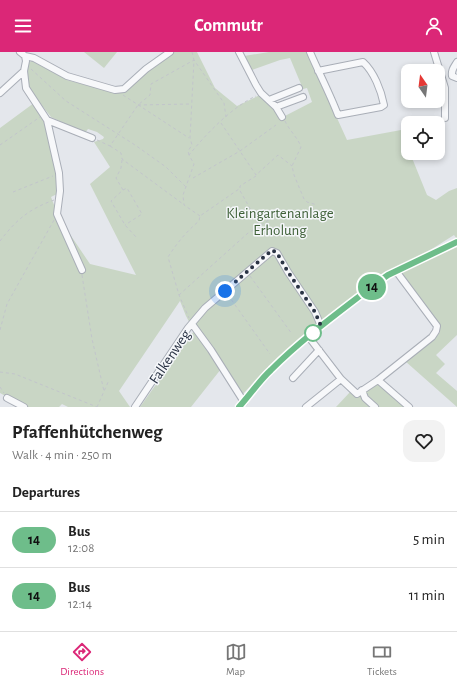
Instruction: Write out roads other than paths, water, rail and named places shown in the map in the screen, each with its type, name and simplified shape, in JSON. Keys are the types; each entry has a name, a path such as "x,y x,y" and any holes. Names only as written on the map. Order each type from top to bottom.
{"street":[{"path":"22,54 67,76 116,90 124,89 146,69 170,52"},
{"path":"239,52 262,93 276,107 282,117"},
{"path":"310,52 318,71 338,115 381,107 384,105 370,68 363,62 318,71"},
{"path":"434,52 445,88 445,116"},
{"path":"22,54 26,66 24,71 26,88 45,117 59,173 59,198 57,214 82,270"},
{"path":"457,62 451,73 452,76 457,78"},
{"path":"0,93 24,71"},
{"path":"269,100 300,88"},
{"path":"276,107 303,97"},
{"path":"45,117 92,138"},
{"path":"241,405 257,384 308,336 378,282 396,271 457,242"},
{"path":"192,324 206,308 272,250 277,253 315,312 321,326"},
{"path":"308,336 341,378 357,394 378,380 432,337 436,332 436,326 396,271"},
{"name":"Falkenweg","path":"135,407 192,324 211,350 241,405"},
{"path":"293,378 319,350"},
{"path":"306,407 341,378"},
{"path":"378,380 409,407"},
{"path":"362,390 365,398 375,407"},
{"path":"8,398 24,407"}],"park label":[{"name":"Kleingartenanlage Erholung","path":"280,222"}]}
